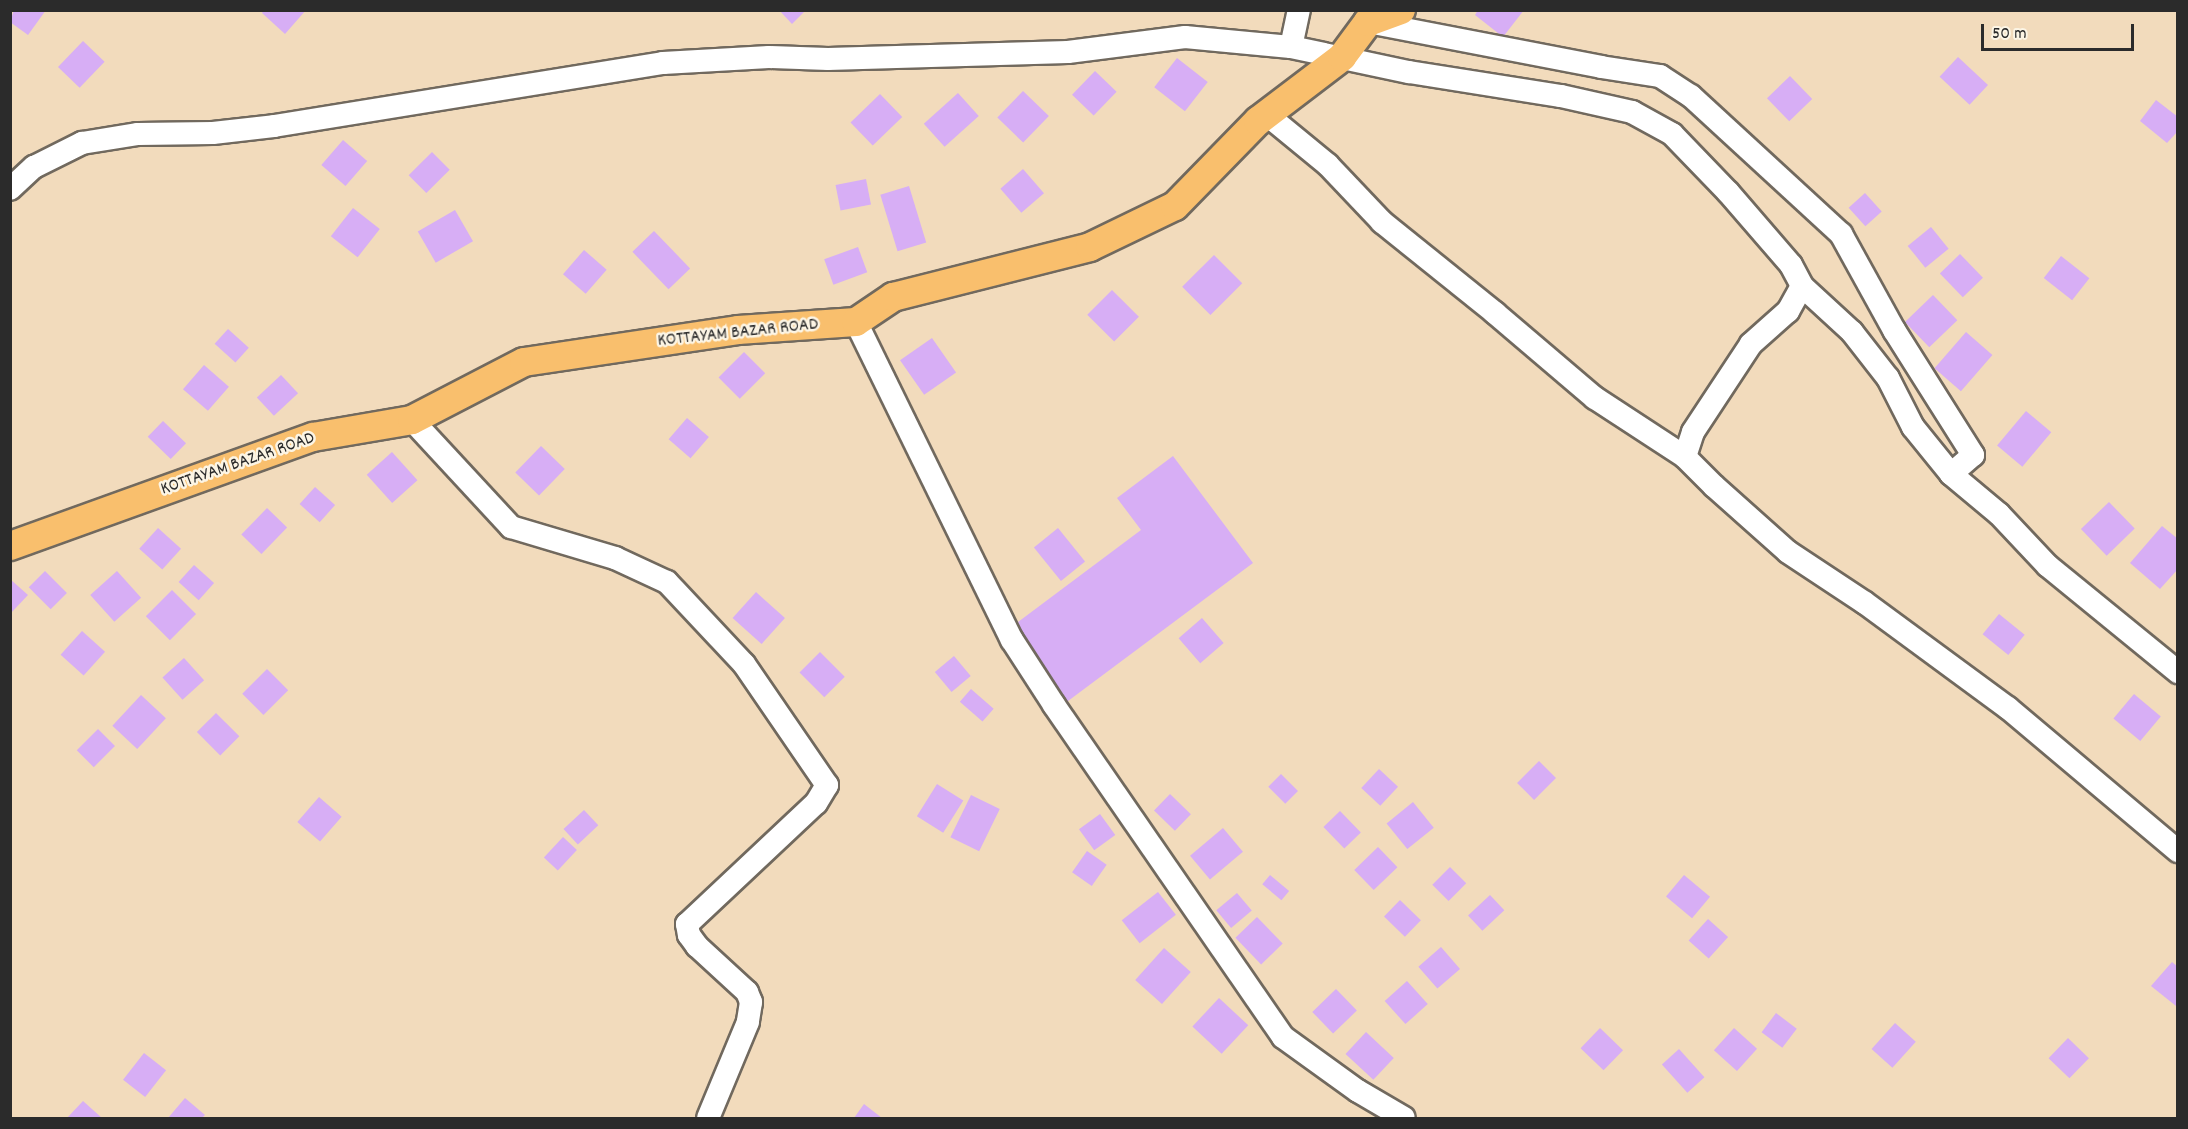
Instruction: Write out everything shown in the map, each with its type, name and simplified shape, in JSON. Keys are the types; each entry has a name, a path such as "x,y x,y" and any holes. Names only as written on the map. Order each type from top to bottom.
{"main road":[{"path":"856,322 893,297 1090,247 1175,206 1266,114 1344,54 1368,22 1401,10"},
{"name":"KOTTAYAM BAZAR ROAD","path":"10,546 313,437 412,420 524,362 738,330 856,322"}],"street":[{"path":"1291,47 1299,10"},
{"path":"1368,22 1660,76 1690,96 1841,234 1894,330 1973,455 1951,474"},
{"path":"10,189 34,167 82,142 138,134 213,133 274,126 663,63 769,57 828,59 1068,52 1185,37 1344,54 1408,72 1561,96 1632,112 1672,134 1728,192 1791,265 1802,286 1864,346 1888,378 1913,428 1951,474 1999,513 2048,566 2178,672"},
{"path":"1266,114 1328,165 1382,222 1495,313 1595,398 1685,457 1788,552 1865,603 2008,708 2178,852"},
{"path":"1685,457 1693,432 1751,344 1788,312 1802,286"},
{"path":"856,322 1012,640 1081,744 1283,1037 1358,1091 1404,1119"},
{"path":"412,420 511,527 615,558 667,582 744,664 827,785 816,803 687,924 689,935 697,946 747,992 751,1002 748,1022 708,1119"}],"building":[{"path":"14,10 46,10 28,35 10,22"},
{"path":"264,10 306,10 285,34 262,13"},
{"path":"779,10 806,10 792,24"},
{"path":"1478,10 1524,10 1503,37 1475,15"},
{"path":"83,41 105,62 80,88 58,67"},
{"path":"1958,57 1988,85 1970,105 1940,77"},
{"path":"1177,58 1208,82 1185,111 1154,87"},
{"path":"1095,71 1117,92 1094,116 1072,95"},
{"path":"1790,76 1812,99 1789,121 1767,98"},
{"path":"1023,91 1049,116 1023,143 997,118"},
{"path":"958,93 979,116 945,147 924,124"},
{"path":"880,94 902,117 873,145 851,122"},
{"path":"2156,100 2178,117 2178,131 2167,143 2140,121"},
{"path":"343,140 367,161 346,186 321,165"},
{"path":"432,152 450,170 426,193 409,175"},
{"path":"1023,169 1044,193 1021,213 1000,189"},
{"path":"866,179 871,205 841,210 836,185"},
{"path":"909,186 926,242 898,251 880,195"},
{"path":"1865,193 1882,212 1865,226 1849,208"},
{"path":"353,208 380,229 358,257 331,236"},
{"path":"455,210 473,241 436,263 418,232"},
{"path":"1931,227 1949,249 1925,268 1908,246"},
{"path":"654,231 690,268 669,289 632,252"},
{"path":"858,247 867,272 833,285 824,259"},
{"path":"584,250 607,270 586,294 563,274"},
{"path":"1960,254 1983,278 1963,297 1940,273"},
{"path":"1214,255 1242,283 1210,315 1182,287"},
{"path":"2061,256 2089,278 2072,300 2044,278"},
{"path":"1112,290 1139,317 1114,342 1087,315"},
{"path":"1933,295 1957,320 1929,347 1905,322"},
{"path":"228,329 249,348 235,363 215,344"},
{"path":"1966,332 1992,355 1961,391 1935,368"},
{"path":"932,338 956,372 924,395 900,360"},
{"path":"744,352 765,373 740,399 719,377"},
{"path":"204,365 229,387 208,411 183,389"},
{"path":"281,375 298,393 274,416 257,398"},
{"path":"2026,411 2051,432 2022,467 1997,445"},
{"path":"687,418 709,437 691,458 669,439"},
{"path":"163,421 186,443 171,459 148,437"},
{"path":"541,446 565,469 539,496 515,473"},
{"path":"392,452 417,480 392,503 367,475"},
{"path":"1173,456 1253,563 1064,704 1014,625 1141,530 1117,498"},
{"path":"315,487 335,505 320,522 300,504"},
{"path":"2109,502 2135,529 2107,556 2081,529"},
{"path":"267,508 287,527 261,554 241,535"},
{"path":"2162,526 2178,539 2178,569 2160,589 2130,563"},
{"path":"158,528 181,549 162,570 139,549"},
{"path":"1058,528 1085,561 1061,581 1034,548"},
{"path":"194,565 214,583 199,600 179,582"},
{"path":"45,571 67,593 51,609 29,587"},
{"path":"117,571 141,598 114,622 90,595"},
{"path":"10,579 28,595 10,614"},
{"path":"172,590 196,614 170,640 146,616"},
{"path":"756,592 785,618 762,644 733,618"},
{"path":"1999,614 2025,635 2008,655 1983,634"},
{"path":"1202,618 1224,643 1200,663 1179,638"},
{"path":"82,631 105,652 84,676 61,655"},
{"path":"820,652 845,677 824,697 799,673"},
{"path":"954,656 971,676 952,692 935,672"},
{"path":"184,658 204,680 183,700 162,677"},
{"path":"267,669 288,690 263,715 242,694"},
{"path":"971,689 994,709 982,722 960,702"},
{"path":"2134,694 2161,716 2140,741 2113,719"},
{"path":"141,695 166,718 137,749 112,726"},
{"path":"216,713 239,736 220,755 197,732"},
{"path":"98,729 115,746 94,767 77,750"},
{"path":"1539,761 1556,778 1534,800 1517,783"},
{"path":"1379,769 1398,787 1380,806 1361,788"},
{"path":"1281,774 1298,791 1285,804 1268,787"},
{"path":"937,784 963,800 943,833 917,816"},
{"path":"1170,794 1191,814 1175,831 1154,811"},
{"path":"971,795 1000,809 979,851 950,837"},
{"path":"319,797 342,817 320,842 297,822"},
{"path":"1413,802 1434,828 1407,849 1387,823"},
{"path":"584,810 598,825 578,844 564,829"},
{"path":"1340,811 1361,833 1344,849 1323,827"},
{"path":"1100,814 1115,835 1094,850 1079,829"},
{"path":"1223,828 1243,852 1210,879 1190,856"},
{"path":"563,837 577,850 558,870 544,857"},
{"path":"1378,847 1397,867 1374,890 1354,870"},
{"path":"1087,851 1107,865 1092,886 1072,872"},
{"path":"1450,867 1466,883 1449,901 1432,885"},
{"path":"1270,875 1289,891 1281,900 1262,884"},
{"path":"1684,875 1710,897 1692,918 1666,896"},
{"path":"1158,892 1176,915 1140,943 1122,920"},
{"path":"1237,893 1252,911 1231,928 1216,910"},
{"path":"1490,895 1504,910 1482,931 1468,915"},
{"path":"1400,900 1421,920 1405,937 1384,917"},
{"path":"1257,917 1283,944 1261,964 1235,938"},
{"path":"1708,919 1728,937 1709,959 1689,941"},
{"path":"1441,947 1460,969 1437,989 1418,967"},
{"path":"1164,948 1191,972 1162,1004 1135,980"},
{"path":"2172,962 2178,967 2176,1006 2151,986"},
{"path":"1407,981 1428,1004 1405,1024 1385,1001"},
{"path":"1336,989 1357,1011 1333,1034 1312,1012"},
{"path":"1219,998 1248,1025 1222,1054 1192,1027"},
{"path":"1776,1013 1797,1029 1782,1048 1762,1032"},
{"path":"1895,1023 1916,1042 1892,1068 1872,1049"},
{"path":"1600,1028 1623,1050 1604,1070 1581,1048"},
{"path":"1734,1028 1757,1049 1737,1071 1714,1050"},
{"path":"1366,1032 1394,1058 1373,1080 1346,1054"},
{"path":"2068,1038 2089,1058 2069,1078 2049,1058"},
{"path":"1679,1049 1704,1077 1687,1093 1662,1064"},
{"path":"144,1053 166,1070 145,1097 123,1080"},
{"path":"185,1098 205,1115 202,1118 168,1118"},
{"path":"83,1101 102,1118 67,1118"},
{"path":"864,1104 882,1118 854,1118"}]}
